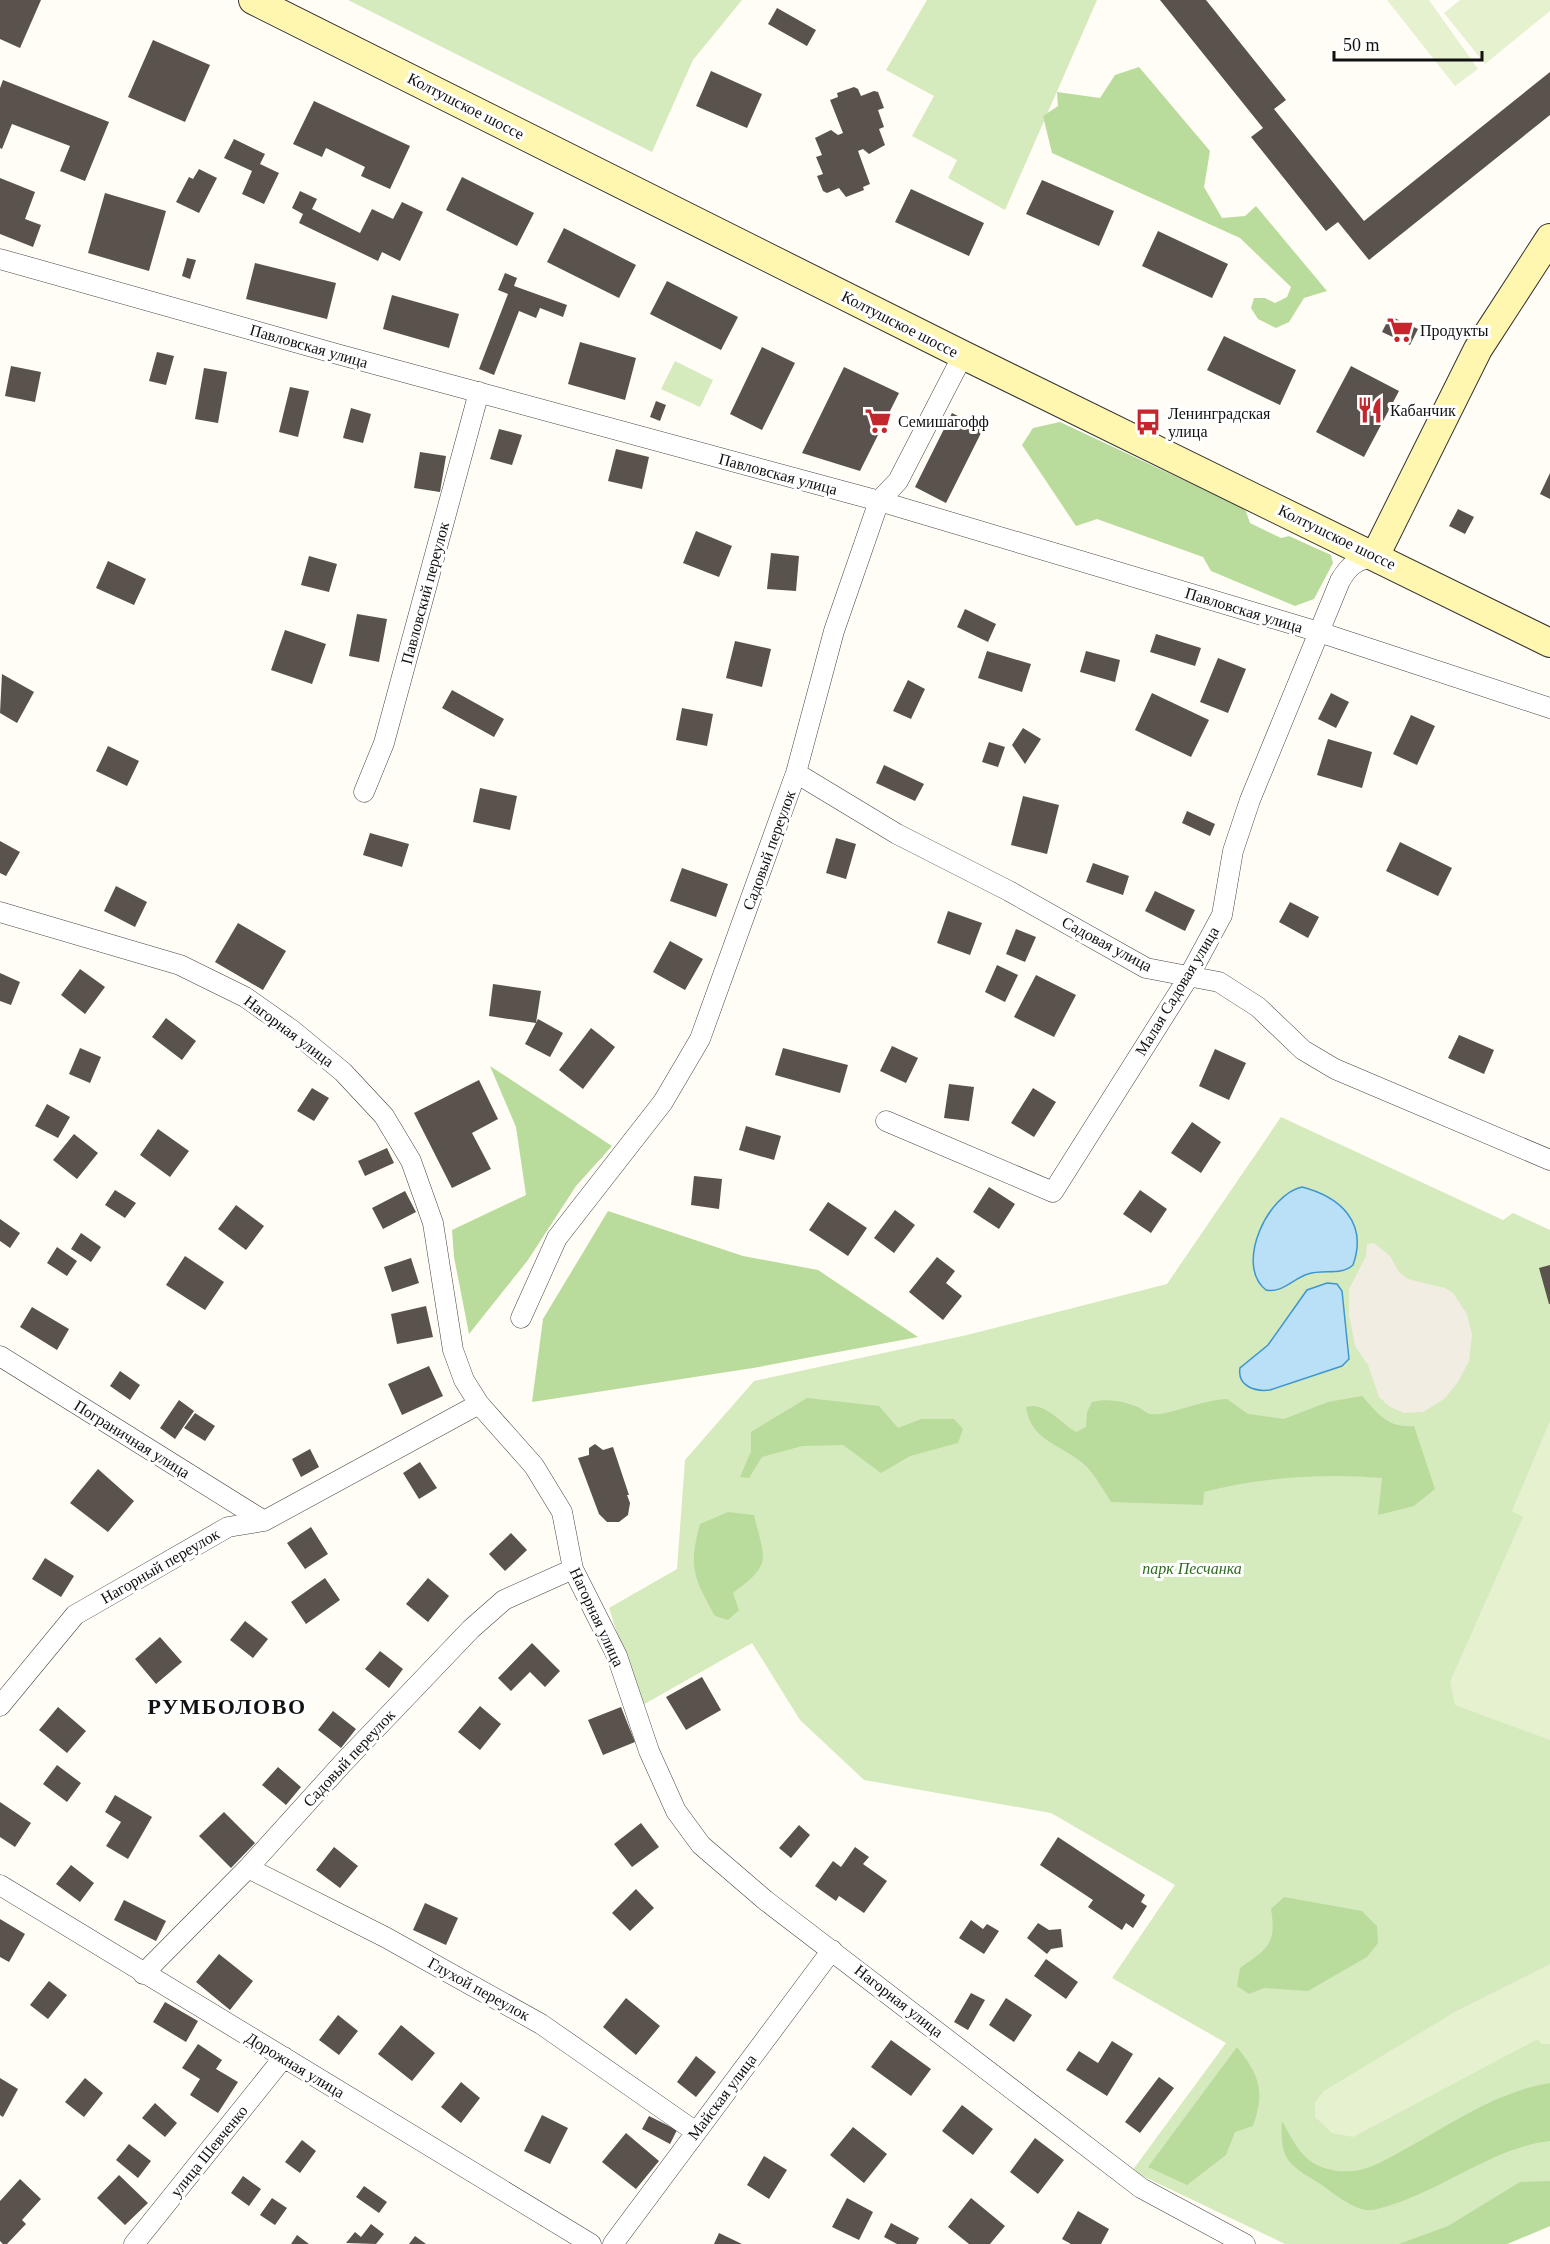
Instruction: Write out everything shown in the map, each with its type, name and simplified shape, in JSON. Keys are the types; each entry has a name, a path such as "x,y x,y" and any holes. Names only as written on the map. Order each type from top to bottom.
{"main road":[{"name":"Колтушское шоссе","path":"253,0 963,355 1550,643"},
{"path":"1375,556 1478,349 1550,237"}],"street":[{"name":"Павловская улица","path":"0,259 879,501 1318,632 1550,708"},
{"name":"Садовый переулок","path":"521,1318 557,1238 663,1102 700,1039 796,773 834,631 879,501 898,481 963,355"},
{"name":"Павловский переулок","path":"364,792 384,743 479,392"},
{"name":"Малая Садовая улица","path":"886,1121 1053,1192 1188,978 1222,915 1233,850 1250,800 1318,632 1349,566 1361,559 1375,556"},
{"name":"Садовая улица","path":"796,773 897,834 1009,891 1146,968 1188,978 1219,982 1258,1007 1303,1050 1335,1069 1550,1160"},
{"name":"Нагорная улица","path":"0,912 180,965 245,997 292,1030 343,1072 384,1116 411,1161 433,1223 453,1350 464,1380 479,1404 534,1466 562,1512 573,1569 617,1656 649,1751 675,1811 701,1845 723,1866 1141,2188 1245,2244"},
{"name":"Пограничная улица","path":"0,1356 264,1521"},
{"name":"Нагорный переулок","path":"0,1706 75,1615 228,1527 264,1521 479,1404"},
{"name":"Садовый переулок","path":"143,1974 248,1868 343,1763 471,1629 504,1600 573,1569"},
{"name":"Глухой переулок","path":"248,1868 385,1937 541,2024 696,2132"},
{"name":"Дорожная улица","path":"0,1884 143,1974 591,2244"},
{"name":"Майская улица","path":"613,2244 832,1950"},
{"name":"улица Шевченко","path":"134,2244 284,2057"}],"green space":[{"path":"348,0 742,0 693,60 652,152"},
{"path":"927,0 1097,0 1005,210 948,178 957,160 912,136 934,96 886,70"},
{"path":"1387,0 1429,0 1478,69 1455,86"},
{"path":"1460,0 1550,0 1550,11 1485,64 1444,13"},
{"path":"1139,67 1210,151 1204,187 1222,218 1245,216 1256,206 1327,291 1304,298 1289,322 1276,328 1258,319 1251,308 1254,298 1265,298 1275,303 1287,297 1291,287 1240,238 1052,153 1043,116 1058,106 1057,92 1100,98 1115,75"},
{"path":"675,361 713,380 700,407 661,389"},
{"path":"1060,422 1245,509 1250,523 1281,538 1289,536 1331,555 1333,563 1314,599 1295,606 1211,571 1203,557 1097,519 1076,526 1022,445 1033,428"},
{"path":"490,1066 612,1146 576,1186 528,1260 469,1334 454,1257 452,1230 526,1195 516,1127"},
{"name":"парк Песчанка","path":"1281,1117 1503,1220 1513,1213 1550,1230 1550,2226 1507,2244 1285,2244 1132,2171 1226,2043 1112,1978 1175,1885 1051,1813 864,1780 800,1720 752,1643 641,1706 609,1608 677,1569 685,1460 754,1381 967,1335 1167,1284"},
{"path":"608,1211 743,1256 818,1270 918,1337 753,1368 532,1402 543,1319"},
{"path":"1362,1396 1389,1422 1396,1425 1414,1426 1435,1489 1414,1506 1378,1515 1382,1478 1337,1476 1270,1480 1226,1487 1204,1492 1203,1505 1111,1502 1087,1467 1042,1436 1029,1419 1026,1407 1033,1406 1046,1410 1076,1432 1086,1427 1087,1412 1092,1402 1098,1401 1121,1402 1148,1413 1157,1414 1227,1399 1248,1414 1284,1419 1328,1402"},
{"path":"807,1398 879,1406 898,1428 921,1419 954,1419 963,1429 958,1443 910,1456 881,1473 843,1445 802,1446 762,1457 749,1478 740,1477 751,1451 751,1432"},
{"path":"1550,1421 1550,1740 1455,1705 1450,1682 1523,1517 1512,1511"},
{"path":"728,1512 754,1515 763,1560 755,1575 733,1593 739,1610 728,1620 715,1616 702,1592 695,1572 694,1552 700,1524"},
{"path":"1284,1897 1362,1911 1377,1926 1378,1943 1367,1957 1308,1991 1264,1988 1249,1994 1237,1986 1240,1968 1268,1945 1272,1931 1271,1909"},
{"path":"1550,1964 1550,2044 1541,2044 1538,2039 1353,2137 1332,2133 1315,2117 1315,2102 1324,2091 1453,2013"},
{"path":"1237,2047 1251,2067 1258,2084 1259,2103 1253,2126 1235,2132 1226,2155 1187,2185 1148,2167"},
{"path":"1550,2083 1550,2141 1511,2151 1416,2195 1373,2210 1359,2208 1346,2202 1296,2168 1286,2157 1282,2142 1282,2121 1300,2151 1315,2164 1337,2171 1360,2170 1385,2160 1495,2100"},
{"path":"1550,2181 1550,2226 1507,2244 1399,2244 1448,2226 1520,2182"}],"shaded area":[{"path":"1374,1243 1390,1256 1399,1272 1408,1279 1445,1288 1453,1293 1467,1314 1472,1335 1469,1361 1458,1382 1444,1399 1423,1412 1404,1413 1390,1407 1379,1397 1368,1365 1355,1346 1349,1314 1349,1289 1366,1256 1367,1244"}],"water":[{"path":"1302,1187 1329,1198 1348,1214 1357,1236 1357,1250 1353,1265 1338,1271 1308,1274 1277,1290 1266,1290 1257,1279 1253,1264 1254,1248 1259,1232 1267,1216 1278,1203 1289,1192"},
{"path":"1327,1283 1337,1284 1342,1291 1349,1359 1342,1366 1270,1390 1253,1389 1244,1383 1241,1379 1240,1368 1268,1345 1307,1290"}],"building":[{"path":"0,0 41,0 20,48 0,39"},
{"path":"1160,0 1206,0 1286,100 1274,109 1364,221 1550,72 1550,115 1369,260 1338,222 1326,231 1251,137 1263,128"},
{"path":"777,8 816,30 807,46 768,24"},
{"path":"153,40 210,65 185,122 128,97"},
{"path":"711,71 762,94 747,128 696,106"},
{"path":"3,80 109,122 85,181 60,171 70,146 12,124 2,149 0,148 0,88"},
{"path":"854,87 858,89 861,96 874,91 878,92 884,108 878,110 884,127 879,129 885,145 869,154 863,149 858,151 870,184 863,187 864,190 846,197 839,188 827,193 823,191 817,176 823,174 816,157 822,155 815,138 831,130 838,135 843,133 830,100 838,97 837,93"},
{"path":"314,101 410,146 390,189 361,176 365,167 326,148 322,157 293,144"},
{"path":"234,139 265,154 260,164 279,173 264,204 242,194 252,171 224,158"},
{"path":"199,169 217,178 199,213 176,202 189,177 193,179"},
{"path":"462,177 534,213 517,246 446,210"},
{"path":"0,178 35,192 25,219 41,225 33,247 0,234"},
{"path":"1042,180 1114,211 1099,246 1026,214"},
{"path":"911,189 984,223 969,256 895,222"},
{"path":"300,191 317,199 312,209 360,233 372,209 393,219 402,202 423,212 400,261 382,252 378,261 299,223 303,214 292,208"},
{"path":"105,193 166,211 149,271 88,253"},
{"path":"564,228 636,265 619,298 547,262"},
{"path":"1158,231 1228,264 1212,298 1142,266"},
{"path":"187,258 196,260 190,279 182,276"},
{"path":"255,263 336,283 327,319 246,299"},
{"path":"505,273 517,278 514,286 567,305 563,317 540,308 536,318 519,311 494,375 479,369 508,294 498,290"},
{"path":"667,281 738,317 721,350 650,314"},
{"path":"392,295 459,314 449,348 383,329"},
{"name":"Продукты","path":"1390,316 1418,329 1410,345 1382,332"},
{"path":"1224,336 1296,370 1280,405 1207,370"},
{"path":"580,342 636,358 625,400 568,384"},
{"path":"762,347 795,363 762,430 730,414"},
{"path":"157,352 174,356 166,385 149,381"},
{"path":"11,366 41,372 35,402 5,396"},
{"path":"1351,366 1399,391 1364,457 1316,432"},
{"path":"844,367 899,393 860,471 802,453"},
{"path":"204,368 227,372 218,423 195,419"},
{"path":"290,387 309,391 298,437 279,432"},
{"path":"656,401 666,405 660,421 650,417"},
{"path":"351,408 371,414 363,443 343,438"},
{"path":"952,413 983,429 946,503 915,487"},
{"path":"499,429 522,435 512,465 490,459"},
{"path":"616,449 649,457 642,489 608,481"},
{"path":"420,452 446,456 440,492 414,488"},
{"path":"1550,473 1550,499 1540,494"},
{"path":"1458,509 1474,517 1465,534 1449,526"},
{"path":"696,531 732,546 719,577 683,563"},
{"path":"771,553 799,556 796,591 767,589"},
{"path":"309,556 337,564 329,592 301,585"},
{"path":"108,561 146,579 134,605 96,588"},
{"path":"965,609 996,624 988,642 957,627"},
{"path":"357,614 387,619 379,662 349,656"},
{"path":"285,630 326,644 312,684 271,670"},
{"path":"1156,634 1201,648 1195,666 1150,652"},
{"path":"735,641 771,649 762,687 726,678"},
{"path":"987,651 1031,664 1022,692 978,678"},
{"path":"1086,651 1120,660 1115,682 1080,672"},
{"path":"1218,658 1246,669 1228,713 1200,702"},
{"path":"2,674 34,692 17,723 0,713"},
{"path":"908,680 925,689 911,719 893,711"},
{"path":"452,690 504,719 494,737 442,708"},
{"path":"1152,693 1209,720 1191,757 1135,730"},
{"path":"1331,693 1349,702 1336,728 1318,719"},
{"path":"682,708 713,714 707,746 676,740"},
{"path":"1411,715 1435,726 1417,765 1393,754"},
{"path":"1023,728 1041,739 1025,764 1012,745"},
{"path":"1328,739 1372,752 1362,788 1317,775"},
{"path":"989,742 1005,747 998,767 982,762"},
{"path":"108,746 139,761 127,786 96,771"},
{"path":"884,765 924,784 915,801 876,783"},
{"path":"480,788 517,796 510,830 473,822"},
{"path":"1023,796 1059,805 1047,854 1011,845"},
{"path":"1187,811 1215,824 1210,836 1182,823"},
{"path":"370,833 409,844 402,867 363,855"},
{"path":"836,838 856,844 846,879 826,873"},
{"path":"0,841 20,852 6,876 0,873"},
{"path":"1400,842 1452,868 1438,896 1386,871"},
{"path":"1093,863 1129,876 1123,895 1086,882"},
{"path":"682,868 728,884 716,917 670,901"},
{"path":"116,886 147,902 135,927 104,911"},
{"path":"1155,891 1195,910 1185,931 1145,911"},
{"path":"1290,902 1319,917 1308,938 1279,922"},
{"path":"948,911 982,923 970,955 937,943"},
{"path":"238,923 286,951 263,990 215,962"},
{"path":"1016,929 1036,937 1025,962 1006,954"},
{"path":"670,941 703,959 685,990 653,972"},
{"path":"997,965 1018,975 1005,1002 985,992"},
{"path":"80,969 105,987 85,1014 61,995"},
{"path":"0,973 20,982 11,1005 0,1001"},
{"path":"1036,975 1076,995 1054,1037 1014,1017"},
{"path":"493,984 541,991 536,1023 489,1016"},
{"path":"166,1018 196,1041 182,1060 152,1037"},
{"path":"538,1019 563,1033 550,1057 525,1044"},
{"path":"591,1028 615,1047 583,1089 559,1070"},
{"path":"1459,1035 1494,1050 1484,1074 1448,1058"},
{"path":"892,1046 918,1058 906,1083 880,1071"},
{"path":"80,1048 101,1057 90,1083 69,1074"},
{"path":"783,1048 848,1065 840,1093 775,1075"},
{"path":"1215,1049 1246,1063 1229,1100 1199,1086"},
{"path":"479,1080 498,1119 472,1133 491,1169 452,1188 414,1113"},
{"path":"949,1084 974,1087 969,1121 944,1118"},
{"path":"312,1088 329,1098 314,1121 297,1111"},
{"path":"1033,1088 1056,1102 1034,1137 1011,1123"},
{"path":"47,1104 70,1117 58,1138 35,1126"},
{"path":"1192,1122 1221,1142 1201,1173 1171,1153"},
{"path":"746,1126 781,1136 774,1160 739,1150"},
{"path":"158,1129 189,1151 170,1177 140,1155"},
{"path":"74,1134 98,1153 77,1179 53,1160"},
{"path":"387,1148 394,1163 365,1176 358,1161"},
{"path":"694,1176 722,1179 719,1209 691,1205"},
{"path":"989,1187 1015,1204 999,1229 973,1212"},
{"path":"115,1190 136,1203 125,1218 105,1205"},
{"path":"1140,1190 1167,1209 1151,1233 1123,1214"},
{"path":"405,1191 416,1212 383,1229 372,1208"},
{"path":"828,1202 867,1228 848,1256 809,1230"},
{"path":"236,1205 264,1226 246,1250 218,1229"},
{"path":"895,1210 915,1225 894,1253 874,1238"},
{"path":"0,1219 20,1233 10,1248 0,1241"},
{"path":"81,1233 101,1247 91,1262 71,1249"},
{"path":"57,1247 77,1261 67,1276 47,1263"},
{"path":"185,1256 224,1282 205,1310 166,1285"},
{"path":"937,1257 955,1271 946,1283 962,1296 943,1320 909,1292"},
{"path":"411,1258 419,1283 392,1292 384,1267"},
{"path":"1550,1265 1550,1304 1549,1304 1539,1268"},
{"path":"426,1306 433,1337 397,1344 391,1314"},
{"path":"32,1307 69,1329 57,1350 20,1327"},
{"path":"429,1366 443,1396 402,1415 388,1384"},
{"path":"120,1371 140,1385 130,1400 110,1386"},
{"path":"179,1400 194,1411 175,1439 160,1428"},
{"path":"195,1413 215,1426 205,1441 184,1428"},
{"path":"595,1444 603,1450 613,1447 629,1495 627,1495 630,1503 628,1515 619,1522 607,1522 599,1514 578,1458 589,1455 589,1448"},
{"path":"310,1449 319,1467 301,1477 292,1459"},
{"path":"420,1462 437,1488 419,1499 403,1473"},
{"path":"98,1469 134,1501 108,1532 70,1503"},
{"path":"311,1527 328,1554 305,1569 287,1543"},
{"path":"511,1533 527,1550 505,1571 489,1554"},
{"path":"45,1558 74,1576 61,1597 32,1579"},
{"path":"325,1578 340,1600 306,1624 291,1602"},
{"path":"428,1578 449,1596 428,1622 406,1604"},
{"path":"245,1621 268,1639 253,1658 230,1640"},
{"path":"160,1637 182,1662 156,1684 135,1659"},
{"path":"532,1643 560,1671 545,1687 530,1672 511,1691 498,1678"},
{"path":"380,1651 403,1669 389,1688 365,1669"},
{"path":"702,1677 721,1710 686,1730 666,1697"},
{"path":"480,1706 501,1724 480,1750 458,1732"},
{"path":"58,1707 86,1731 67,1753 39,1730"},
{"path":"621,1707 635,1742 603,1755 588,1720"},
{"path":"333,1711 356,1729 341,1748 318,1730"},
{"path":"57,1765 81,1783 67,1802 43,1784"},
{"path":"278,1767 301,1787 286,1805 262,1785"},
{"path":"115,1795 152,1817 128,1859 106,1846 121,1822 105,1812"},
{"path":"0,1802 31,1823 15,1847 0,1837"},
{"path":"224,1812 255,1843 231,1868 199,1836"},
{"path":"641,1823 659,1847 632,1867 614,1844"},
{"path":"799,1825 810,1835 791,1858 779,1848"},
{"path":"1058,1837 1145,1895 1141,1902 1147,1906 1133,1928 1126,1923 1122,1930 1088,1907 1093,1900 1040,1865"},
{"path":"334,1847 358,1866 340,1888 316,1870"},
{"path":"855,1847 869,1857 863,1864 887,1881 864,1913 839,1896 836,1901 815,1886 833,1861 841,1867"},
{"path":"71,1865 94,1883 80,1902 56,1884"},
{"path":"636,1889 654,1908 630,1931 612,1913"},
{"path":"124,1900 166,1921 156,1941 114,1920"},
{"path":"425,1903 458,1918 446,1945 413,1930"},
{"path":"0,1919 25,1934 9,1962 0,1957"},
{"path":"971,1920 983,1929 987,1924 999,1931 984,1954 959,1938"},
{"path":"1038,1923 1049,1930 1061,1929 1063,1947 1051,1949 1047,1954 1027,1938"},
{"path":"219,1954 253,1981 230,2010 196,1982"},
{"path":"1046,1959 1078,1982 1066,1999 1034,1976"},
{"path":"49,1981 67,1995 48,2019 30,2005"},
{"path":"971,1993 985,2000 968,2030 954,2022"},
{"path":"626,1998 660,2026 636,2055 603,2027"},
{"path":"1006,1998 1032,2015 1014,2042 989,2025"},
{"path":"165,2002 198,2021 186,2042 153,2022"},
{"path":"338,2015 358,2031 339,2055 319,2040"},
{"path":"401,2025 435,2053 412,2081 378,2054"},
{"path":"891,2040 931,2069 911,2096 871,2067"},
{"path":"1112,2041 1133,2054 1107,2096 1066,2070 1079,2051 1098,2063"},
{"path":"198,2044 222,2060 216,2069 238,2082 218,2113 190,2095 200,2079 182,2068"},
{"path":"696,2056 716,2072 696,2097 677,2082"},
{"path":"1159,2077 1174,2088 1140,2133 1125,2122"},
{"path":"0,2078 18,2089 3,2117 0,2115"},
{"path":"85,2078 103,2093 84,2117 65,2102"},
{"path":"461,2082 480,2098 461,2123 441,2107"},
{"path":"155,2103 177,2123 165,2137 142,2118"},
{"path":"962,2105 993,2129 973,2155 942,2131"},
{"path":"542,2115 568,2128 550,2164 524,2151"},
{"path":"649,2116 677,2130 670,2144 642,2129"},
{"path":"853,2127 887,2154 864,2183 830,2155"},
{"path":"626,2133 659,2161 636,2189 602,2162"},
{"path":"1035,2138 1064,2160 1038,2194 1010,2172"},
{"path":"302,2140 316,2151 300,2173 285,2162"},
{"path":"129,2144 151,2161 138,2178 116,2160"},
{"path":"764,2156 787,2170 769,2199 747,2185"},
{"path":"119,2175 148,2203 125,2225 97,2198"},
{"path":"243,2176 261,2189 249,2206 231,2193"},
{"path":"20,2179 41,2199 22,2220 26,2224 7,2244 3,2244 0,2241 0,2201"},
{"path":"364,2186 387,2202 379,2213 356,2197"},
{"path":"272,2198 287,2208 275,2225 260,2215"},
{"path":"847,2198 873,2212 859,2240 832,2227"},
{"path":"971,2198 1005,2226 990,2244 969,2244 948,2227"},
{"path":"1078,2211 1109,2229 1101,2244 1071,2244 1062,2239"},
{"path":"891,2223 919,2238 916,2244 897,2244 884,2237"},
{"path":"371,2224 384,2234 376,2244 346,2243 355,2232 361,2237"},
{"path":"719,2233 742,2244 714,2244"},
{"path":"297,2235 309,2244 291,2244"},
{"path":"415,2236 426,2244 409,2244"}],"place":[{"name":"Продукты","path":"1400,330"},
{"name":"Кабанчик","path":"1370,410"},
{"name":"Семишагофф","path":"878,421"},
{"name":"Ленинградская улица","path":"1148,422"}],"district":[{"name":"РУМБОЛОВО","path":"227,1706"}]}
